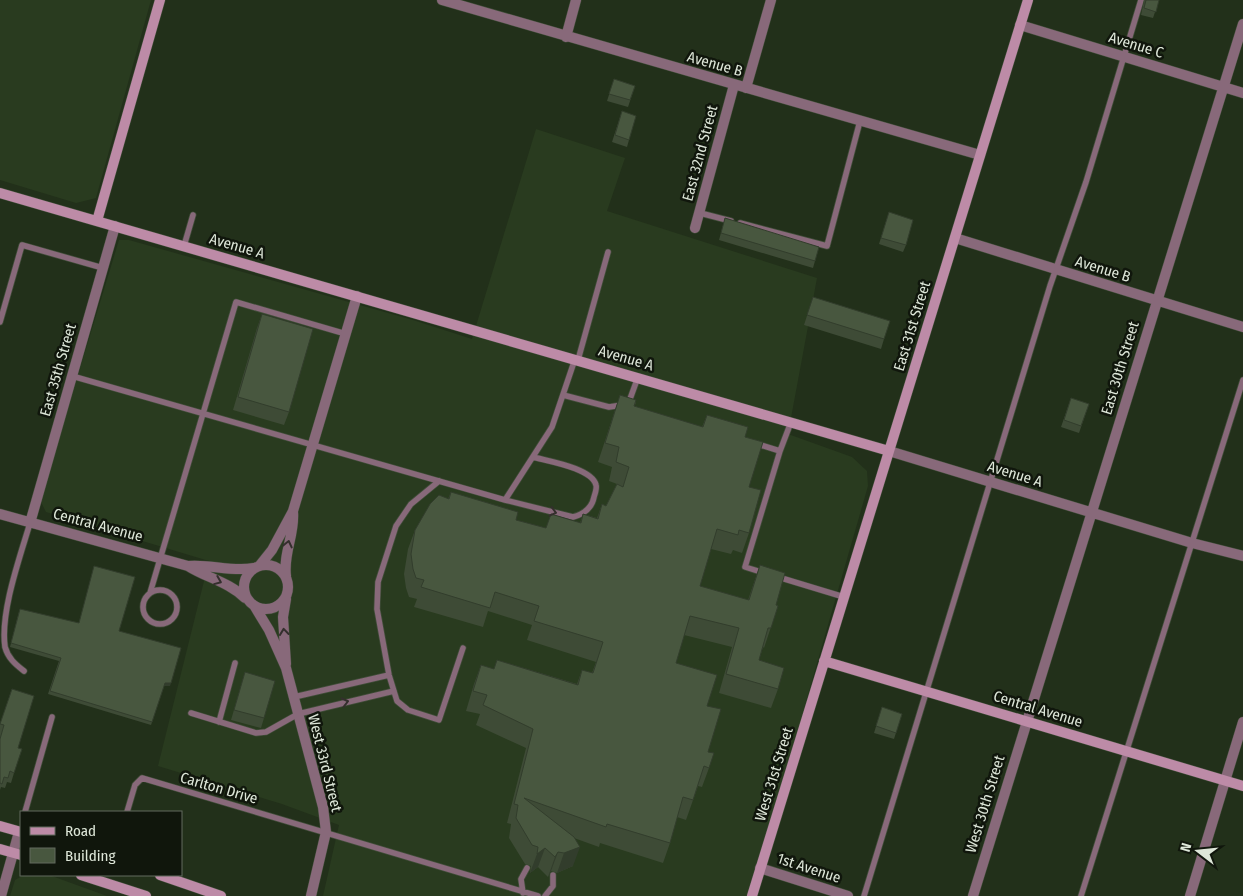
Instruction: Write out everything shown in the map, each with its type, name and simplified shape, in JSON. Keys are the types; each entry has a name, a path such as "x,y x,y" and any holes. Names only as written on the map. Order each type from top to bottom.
{"street":[{"path":"97,220 160,0"},
{"name":"Avenue B","path":"442,0 980,155"},
{"path":"566,36 576,0"},
{"path":"746,88 771,0"},
{"name":"East 31st Street","path":"824,661 1028,0"},
{"name":"East 30th Street","path":"1026,721 1243,24"},
{"name":"Avenue C","path":"1020,25 1243,93"},
{"name":"East 32nd Street","path":"696,228 734,85"},
{"name":"Avenue A","path":"0,192 791,422 1192,543 1243,556"},
{"name":"East 35th Street","path":"30,523 115,226"},
{"name":"Avenue B","path":"955,238 1243,327"},
{"path":"293,511 294,520 285,554 287,596 281,604 273,609 255,608 245,598 243,583 247,574 257,567 272,550 293,511 357,296"},
{"name":"Central Avenue","path":"0,514 188,566 201,574 231,586 245,598"},
{"name":"Central Avenue","path":"188,566 205,564 234,570 257,567"},
{"path":"257,567 272,565 286,577"},
{"name":"West 33rd Street","path":"286,668 282,617 287,596"},
{"name":"West 33rd Street","path":"255,608 270,630 286,668 323,807 326,832 311,896"},
{"name":"Central Avenue","path":"824,661 1243,786"},
{"name":"West 31st Street","path":"752,896 824,661"},
{"name":"West 30th Street","path":"973,896 1026,721"},
{"path":"1190,896 1243,722"},
{"path":"0,826 20,829"},
{"path":"1,896 17,854 20,835"},
{"path":"0,849 17,854"},
{"name":"1st Avenue","path":"760,868 848,896"},
{"path":"83,876 146,896"},
{"path":"163,876 221,896"}],"lane":[{"path":"864,896 928,691 990,482 1056,270 1086,182 1141,0"},
{"path":"700,212 827,246 860,121"},
{"path":"184,246 193,215"},
{"path":"0,322 22,245 103,268"},
{"path":"505,500 552,427 576,359 608,252"},
{"path":"150,593 161,590 172,595 177,605 175,616 171,620 156,624 147,618 143,603 150,593 161,558 236,302 346,334"},
{"path":"72,376 505,500 573,517 582,515 593,502 596,485 592,478 577,469 533,457"},
{"path":"563,395 609,406 620,406 630,399 638,377"},
{"path":"1081,896 1243,380"},
{"path":"630,399 638,409"},
{"path":"791,422 780,451 746,567 844,597"},
{"path":"742,440 780,451"},
{"path":"439,481 411,504 396,526 378,582 377,609 396,701 408,710 439,720 463,648"},
{"path":"24,671 12,661 6,648 3,626 10,592 30,523"},
{"path":"219,722 235,663"},
{"path":"294,697 389,674"},
{"path":"191,713 256,733 266,732 298,714 394,691"},
{"path":"25,811 52,717"},
{"name":"Carlton Drive","path":"127,811 135,785 142,778 326,832"},
{"path":"326,832 533,896"},
{"path":"523,892 521,879 527,868"},
{"path":"545,896 553,886 553,874"}],"shaded area":[{"path":"0,0 151,0 96,198 76,203 0,180"},
{"path":"536,129 625,158 607,211 817,278 788,434 852,457 867,471 868,486 750,896 323,896 339,825 282,804 158,766 209,561 46,512 40,500 119,240 129,240 413,320 472,339"},
{"path":"22,876 52,876 107,896 10,896 15,880"}],"building":[{"path":"1146,0 1159,0 1156,12 1144,8"},
{"path":"614,79 635,86 630,100 609,94"},
{"path":"622,111 636,116 629,140 615,135"},
{"path":"889,212 913,220 906,245 881,238"},
{"path":"725,218 819,247 815,261 721,233"},
{"path":"813,297 890,321 884,339 807,315"},
{"path":"262,314 313,329 289,412 238,397"},
{"path":"620,395 636,400 634,406 703,427 707,415 748,427 745,437 763,442 749,487 761,490 749,533 739,530 738,535 717,529 700,586 749,600 760,565 785,573 776,605 778,606 771,628 768,628 759,660 784,668 778,689 726,674 739,628 690,616 676,663 717,675 707,706 721,709 708,752 714,753 709,768 704,766 693,800 683,797 670,843 607,824 606,827 524,798 574,837 580,847 564,853 558,852 555,857 545,848 537,854 538,847 532,845 516,818 518,805 514,804 533,729 483,705 487,695 473,691 481,665 494,669 497,660 578,685 582,670 593,673 603,642 534,621 539,606 495,592 490,608 421,587 424,580 416,578 411,554 415,530 430,504 439,495 449,499 451,492 518,512 516,520 546,528 551,514 581,523 583,514 598,519 602,504 606,506 617,484 623,487 629,467 616,462 619,447 605,443"},
{"path":"1071,398 1089,404 1081,426 1064,420"},
{"path":"94,566 135,577 119,631 181,648 171,683 165,683 152,722 50,691 61,658 11,643 20,609 79,623"},
{"path":"245,672 275,681 264,718 234,710"},
{"path":"12,689 34,696 18,748 22,749 14,773 10,771 8,778 4,777 2,784 0,783 0,739 4,725 0,724"},
{"path":"882,707 902,714 896,733 876,726"}]}
